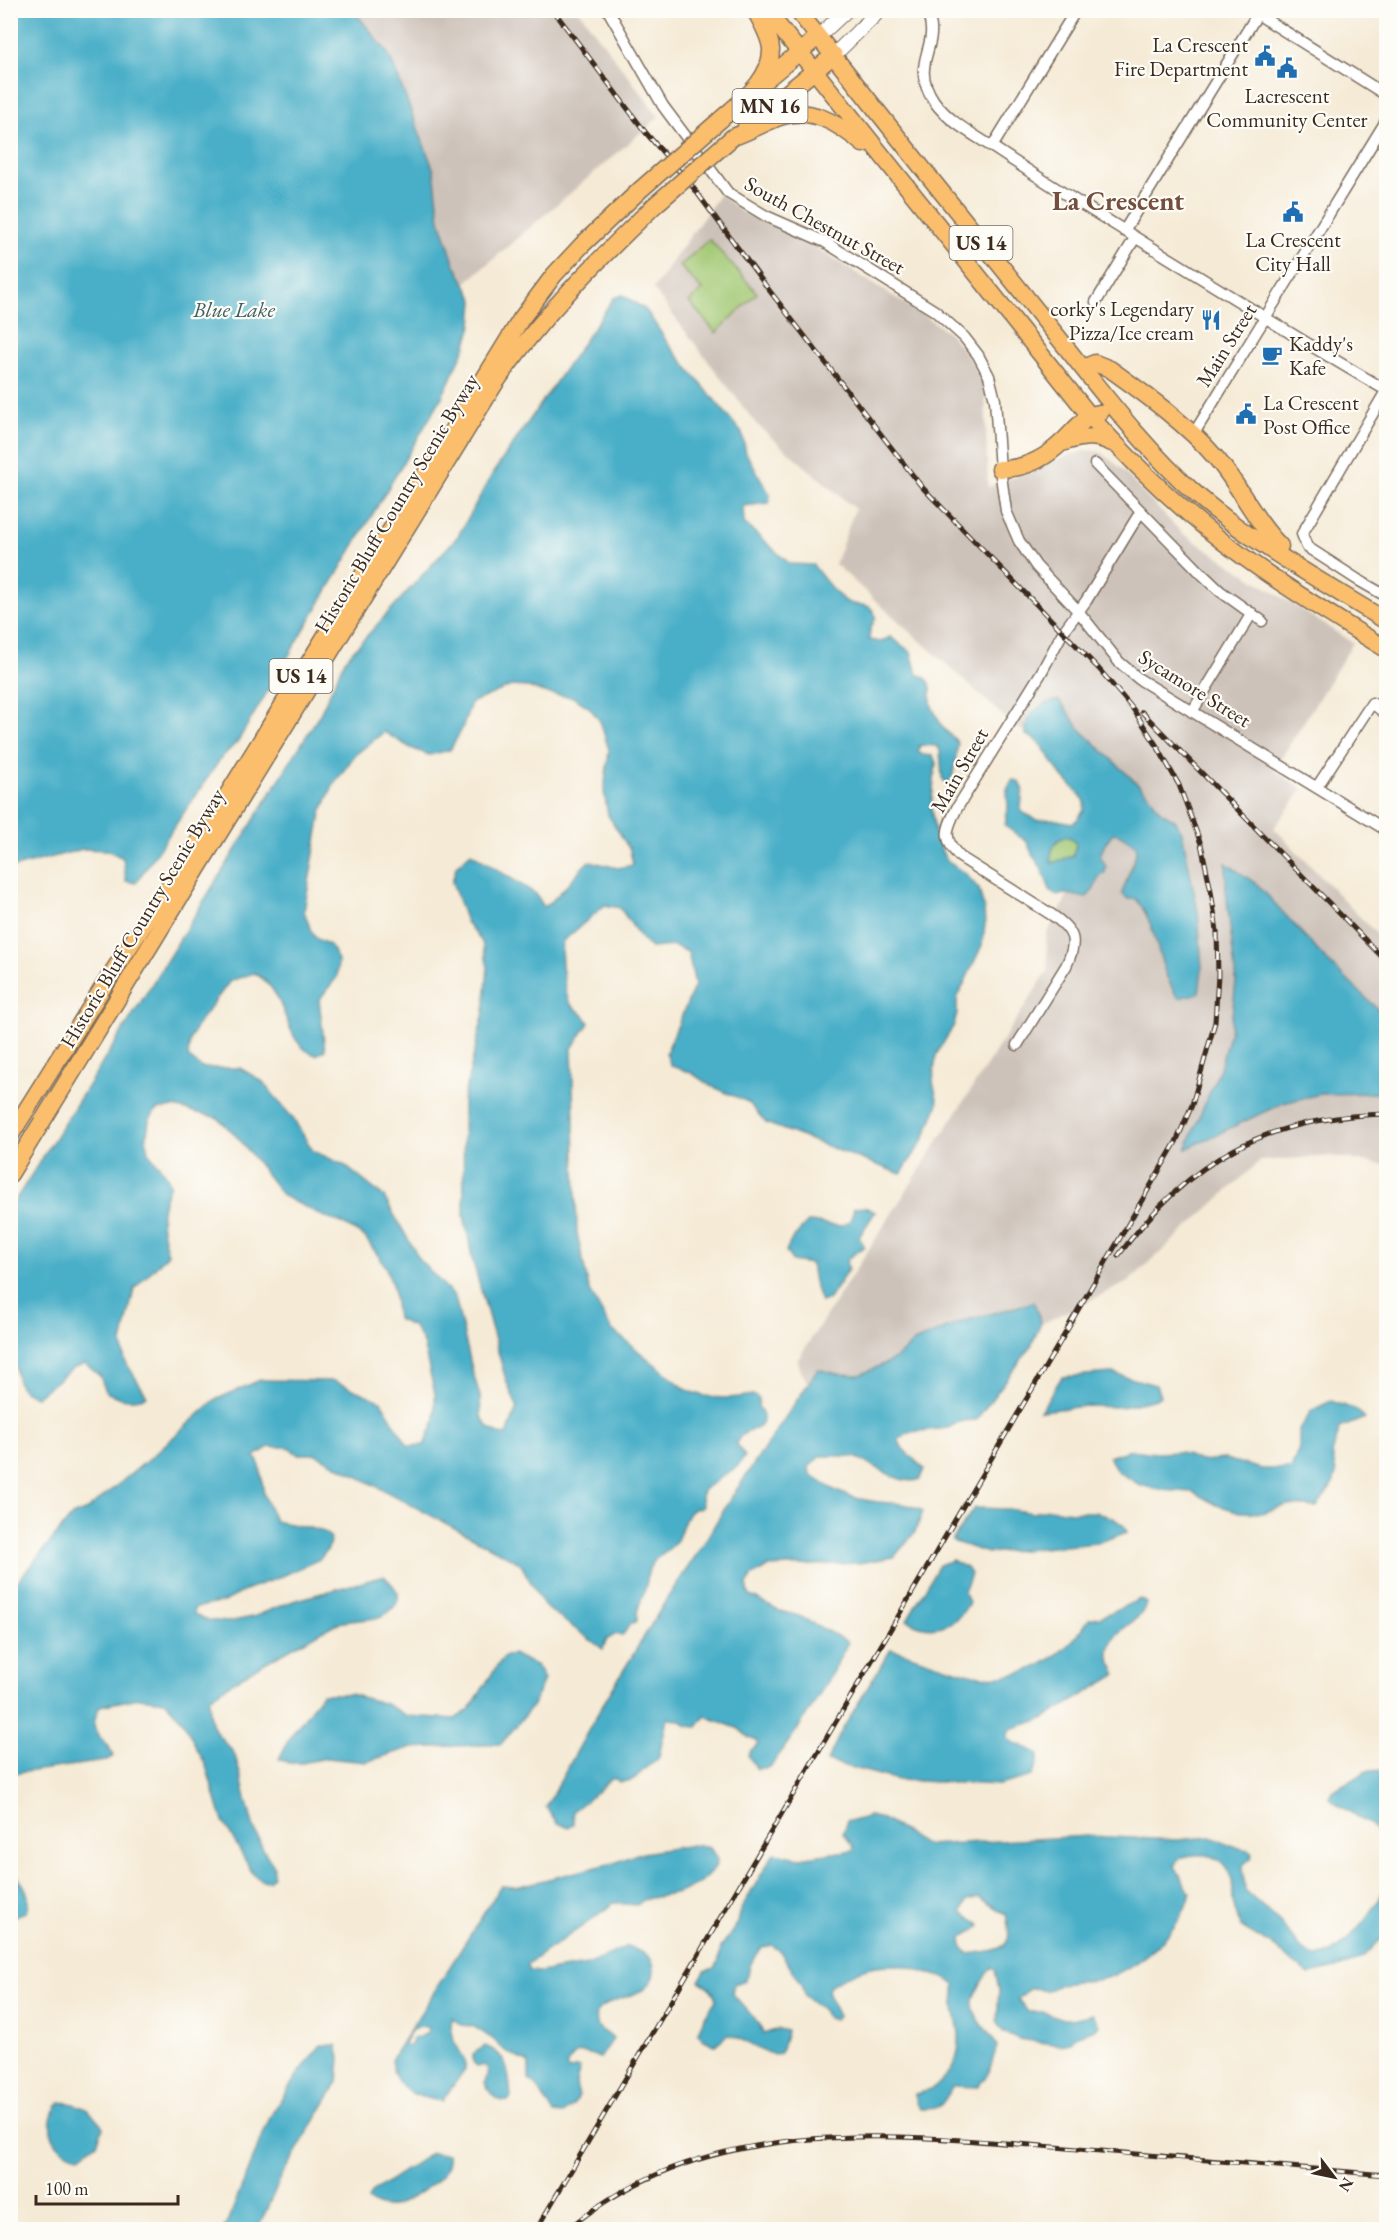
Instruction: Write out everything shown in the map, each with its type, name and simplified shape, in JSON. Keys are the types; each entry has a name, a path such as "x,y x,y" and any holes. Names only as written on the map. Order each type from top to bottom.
{"main road":[{"name":"MN 16","path":"750,93 768,66 771,50 754,10"},
{"name":"MN 16","path":"766,10 799,52 810,73"},
{"path":"797,10 818,37"},
{"name":"US 14","path":"750,93 818,37 929,179 1132,427 1170,469 1217,511 1256,539 1386,621"},
{"name":"Historic Bluff Country Scenic Byway","path":"10,1174 518,349 556,303 655,205 733,137 834,55"},
{"name":"US 14","path":"810,73 897,173 1090,416 1118,446 1172,499 1227,544 1267,573 1386,649"},
{"name":"Historic Bluff Country Scenic Byway","path":"10,1136 112,973 199,841 521,319 554,275 582,245 640,190 750,93"},
{"name":"US 14","path":"733,137 757,129 778,118 801,114 816,115 838,124 897,173"},
{"path":"1083,368 1095,363 1110,369 1192,435 1217,459 1266,532 1331,587"},
{"path":"1000,469 1024,467 1045,456 1090,416 1103,412 1132,427"},
{"path":"1062,443 1093,436 1118,446"}],"street":[{"name":"South Chestnut Street","path":"608,10 663,106 728,193 766,216 825,242 934,311 964,338 978,355 989,376 996,400 1000,469"},
{"path":"818,37 847,10"},
{"path":"834,55 880,10"},
{"path":"926,10 932,28 932,38 922,67 924,81 939,107 950,118 1124,231 1386,391 1302,534 1307,547 1386,596"},
{"path":"992,147 1076,10"},
{"path":"1124,231 1256,12 1386,95"},
{"name":"Main Street","path":"1192,435 1386,121"},
{"path":"1096,302 1135,237"},
{"path":"1095,464 1173,546 1213,584 1262,621"},
{"name":"Sycamore Street","path":"1000,469 1006,511 1019,541 1036,566 1079,612 1129,672 1386,830"},
{"name":"Main Street","path":"1017,1045 1066,966 1074,942 1071,932 1058,920 960,857 950,845 947,830 957,808 1041,673 1063,632 1079,612 1141,511"},
{"path":"1192,712 1252,614"},
{"path":"1317,787 1372,703 1386,714"}],"shaded area":[{"path":"275,11 579,11 659,117 428,315"},
{"path":"720,194 740,211 789,233 821,251 925,316 951,335 970,359 985,388 988,487 1072,454 1088,450 1101,452 1122,469 1182,533 1353,643 1274,770 1303,789 1274,828 1386,944 1386,1165 1331,1156 1260,1161 1128,1282 996,1346 826,1423 797,1361 1048,970 1046,935 1111,809 1058,739 1018,729 835,564 855,509 757,425 653,289"}],"green space":[{"path":"709,239 757,293 716,333 689,302 702,290 680,266"},
{"path":"1066,836 1073,839 1076,845 1073,856 1052,863 1053,847 1058,840"}],"water":[{"name":"Blue Lake","path":"11,10 354,11 387,52 394,67 434,171 440,220 454,263 474,300 472,325 465,348 441,399 238,741 221,758 136,883 126,881 123,858 107,850 83,849 11,868"},
{"path":"623,295 646,310 669,345 742,433 746,453 770,495 769,503 743,506 744,523 790,564 813,565 844,600 871,608 876,617 870,630 869,640 881,642 890,637 911,652 917,674 928,681 933,709 944,728 958,744 953,775 947,784 942,778 940,750 937,746 920,745 918,752 933,756 936,763 931,808 936,837 945,858 965,873 979,889 985,925 982,945 957,999 954,1025 936,1055 933,1082 938,1103 936,1109 924,1139 901,1174 766,1123 748,1102 713,1087 690,1072 671,1066 666,1053 695,985 688,952 674,946 651,948 643,941 620,908 605,905 562,942 563,973 568,998 572,1006 589,1023 572,1048 577,1233 589,1289 611,1329 687,1390 703,1396 720,1398 753,1395 759,1399 758,1407 762,1414 762,1423 740,1437 736,1444 745,1456 738,1466 704,1489 701,1496 702,1506 688,1514 675,1543 652,1563 638,1608 637,1621 630,1624 622,1636 616,1634 606,1640 603,1649 544,1606 520,1563 316,1454 298,1454 287,1447 269,1447 255,1456 260,1466 264,1495 275,1521 324,1532 331,1538 328,1549 320,1559 250,1588 224,1602 194,1608 194,1614 207,1620 228,1622 253,1617 293,1601 384,1576 395,1588 398,1596 395,1605 386,1614 373,1619 333,1625 254,1669 209,1698 213,1726 235,1756 254,1827 259,1841 274,1866 273,1877 269,1881 261,1880 253,1874 222,1819 206,1766 182,1720 164,1701 139,1698 100,1706 94,1724 95,1729 114,1756 105,1761 11,1774 11,1586 72,1516 87,1510 215,1400 260,1380 334,1381 381,1401 408,1446 424,1445 435,1421 435,1394 423,1343 414,1327 397,1319 393,1288 385,1265 364,1236 340,1222 329,1219 283,1196 240,1140 218,1118 174,1107 156,1110 149,1120 146,1141 148,1152 165,1173 170,1184 161,1219 168,1254 134,1289 122,1343 125,1361 147,1396 126,1399 106,1392 100,1376 85,1364 73,1368 36,1397 24,1391 17,1380 11,1344 11,1207 320,714 345,660 458,536 493,473 614,298","holes":["511,686 528,687 550,694 573,697 589,707 600,721 609,750 604,792 608,815 630,850 633,865 618,868 589,861 544,907 536,894 471,853 456,867 452,882 466,922 482,942 488,967 484,1012 463,1100 464,1215 472,1258 506,1380 517,1407 507,1435 499,1434 488,1428 481,1416 480,1396 455,1297 420,1260 384,1197 344,1165 313,1151 294,1120 262,1081 240,1068 202,1068 188,1057 190,1039 199,1022 230,981 254,973 274,992 297,1041 316,1055 325,1050 319,1000 337,977 338,960 330,945 317,939 311,931 304,911 321,813 333,785 355,755 384,732 411,748 429,755 450,750 462,729 471,703"]},
{"path":"1058,700 1079,728 1150,796 1160,811 1175,820 1182,832 1198,912 1202,969 1199,993 1178,997 1171,986 1144,910 1136,899 1128,899 1122,893 1137,847 1123,836 1113,833 1100,855 1106,867 1105,872 1098,878 1094,889 1086,898 1068,894 1055,895 1051,892 1041,867 1027,842 1005,826 1008,807 1007,790 1012,780 1018,781 1023,788 1022,812 1036,820 1052,819 1072,823 1084,810 1085,801 1060,773 1040,744 1026,735 1027,721 1030,716","holes":["1066,836 1073,839 1076,845 1073,856 1052,863 1052,851 1056,843"]},
{"path":"1226,863 1258,885 1328,962 1386,1017 1386,1093 1320,1094 1283,1103 1186,1149 1220,1068 1230,1031 1236,982 1226,889"},
{"path":"865,1207 875,1212 859,1237 864,1246 848,1259 846,1264 849,1268 829,1299 821,1302 811,1264 792,1261 786,1251 792,1239 808,1222 843,1225 852,1217 854,1208"},
{"path":"1034,1302 1041,1323 1030,1348 976,1420 960,1421 948,1428 909,1432 898,1439 903,1449 924,1469 920,1479 904,1480 850,1456 820,1456 809,1467 810,1474 842,1493 868,1501 906,1505 923,1511 915,1532 894,1557 859,1563 767,1567 751,1577 747,1585 749,1595 777,1610 799,1616 848,1642 812,1707 770,1767 757,1769 748,1755 758,1745 757,1741 749,1738 739,1729 705,1716 697,1727 687,1726 680,1720 667,1719 657,1760 633,1779 619,1782 616,1779 610,1779 573,1811 574,1824 569,1828 557,1823 546,1807 602,1706 727,1504 818,1369 838,1374 860,1375 895,1359 914,1342 964,1321"},
{"path":"1112,1373 1156,1385 1160,1396 1156,1399 1121,1407 1086,1406 1040,1411 1062,1377"},
{"path":"1331,1401 1356,1410 1365,1418 1340,1428 1332,1453 1336,1474 1333,1484 1317,1507 1287,1505 1262,1513 1240,1512 1217,1505 1193,1492 1160,1490 1140,1485 1118,1472 1109,1457 1130,1450 1157,1453 1179,1452 1200,1461 1225,1459 1262,1469 1291,1469 1299,1448 1299,1430 1312,1410"},
{"path":"974,1508 1008,1509 1033,1513 1048,1509 1096,1512 1113,1518 1124,1526 1127,1532 1097,1543 988,1553 952,1541"},
{"path":"952,1560 965,1567 971,1574 964,1592 969,1602 964,1611 950,1623 942,1626 925,1627 907,1620 939,1565"},
{"path":"1140,1599 1146,1603 1143,1611 1113,1639 1110,1647 1109,1657 1116,1675 1043,1719 1010,1729 1007,1738 1038,1754 1038,1762 1032,1776 1000,1785 898,1780 827,1761 842,1730 891,1649 975,1675 1009,1675 1041,1665 1055,1656 1068,1645 1089,1619 1103,1616"},
{"path":"512,1654 536,1665 544,1679 533,1705 501,1744 410,1748 366,1762 326,1758 289,1763 279,1759 290,1737 322,1694 350,1694 386,1704 407,1716 455,1719 469,1710 497,1666 504,1657"},
{"path":"1386,1770 1386,1861 1381,1840 1373,1828 1329,1797 1332,1791 1367,1771"},
{"path":"869,1816 883,1819 926,1845 1088,1836 1177,1840 1211,1837 1253,1853 1243,1865 1245,1891 1280,1922 1300,1948 1315,1957 1333,1952 1349,1938 1374,1908 1386,1879 1386,1934 1370,1951 1355,1962 1309,1975 1270,1944 1240,1926 1233,1902 1232,1881 1223,1863 1203,1855 1180,1858 1175,1866 1190,1893 1186,1906 1172,1930 1151,1951 1140,1960 1109,1977 1061,1984 1046,1990 1030,1988 1018,1999 1028,2012 1043,2012 1064,2019 1093,2014 1099,2025 1095,2029 1076,2036 1070,2043 1060,2045 1019,2039 1003,2032 997,2023 999,1989 995,1970 992,1967 973,2000 978,2019 997,2046 989,2072 978,2087 953,2086 941,2105 920,2109 915,2100 915,2094 933,2088 947,2075 958,2050 959,2033 954,2005 955,1985 947,1979 893,1965 864,1969 829,1986 828,1994 839,2016 835,2019 827,2018 823,2010 804,1995 801,1984 780,1951 772,1945 762,1947 750,1965 748,1976 745,1980 734,1984 732,1993 760,2025 763,2034 778,2029 787,2031 781,2053 774,2054 760,2050 734,2036 727,2035 715,2045 704,2040 698,2033 704,2018 716,2000 710,1989 699,1981 705,1971 715,1968 718,1963 721,1947 738,1923 741,1909 774,1853 800,1858 853,1850 854,1847 843,1833 847,1820","holes":["979,1898 1006,1914 1009,1933 1006,1943 997,1949 969,1954 962,1946 961,1939 980,1927 979,1923 962,1913 967,1901"]},
{"path":"692,1845 710,1848 717,1859 715,1868 701,1882 679,1893 645,1899 637,1905 613,1903 528,1964 529,1971 540,1972 588,1965 627,1946 648,1956 653,1964 652,1979 648,1986 604,2006 597,2012 598,2026 613,2039 600,2058 580,2053 569,2061 566,2067 569,2070 580,2068 576,2083 579,2096 574,2104 563,2114 554,2113 529,2080 529,2063 505,2051 493,2039 473,2026 461,2025 452,2018 454,2041 465,2061 465,2069 442,2101 415,2094 402,2086 393,2070 391,2060 501,1886 516,1887 617,1862 637,1854","holes":["419,2026 427,2027 428,2031 424,2035 413,2039 409,2046 406,2046 404,2043 411,2031"]},
{"path":"11,1868 25,1888 28,1905 26,1912 11,1917"},
{"path":"321,2045 337,2045 340,2058 338,2082 282,2175 258,2229 223,2229 271,2115 298,2074"},
{"path":"485,2046 499,2054 506,2067 511,2097 508,2101 494,2096 485,2083 488,2071 485,2065 477,2067 473,2062 473,2054"},
{"path":"60,2102 74,2104 90,2112 103,2128 97,2143 80,2156 62,2149 52,2136 51,2119"},
{"path":"431,2153 448,2154 447,2165 443,2173 432,2184 395,2206 381,2206 368,2200 371,2193"}],"railway":[{"path":"553,10 646,133 692,186 769,290 922,487 1099,669 1133,709 1179,785 1201,844 1211,891 1217,931 1218,975 1215,1022 1192,1105 1176,1142 1068,1327"},
{"path":"1142,712 1386,961"},
{"path":"1118,1256 1145,1222 1173,1193 1203,1169 1234,1150 1267,1135 1303,1124 1343,1117 1386,1114"},
{"path":"536,2230 1073,1320"},
{"path":"567,2230 623,2191 684,2164 749,2147 816,2139 885,2137 954,2139 1386,2175"}],"place":[{"name":"La Crescent Fire Department","path":"1265,56"},
{"name":"Lacrescent Community Center","path":"1287,68"},
{"name":"La Crescent City Hall","path":"1293,212"},
{"name":"corky's Legendary Pizza/Ice cream","path":"1211,320"},
{"name":"Kaddy's Kafe","path":"1272,355"},
{"name":"La Crescent Post Office","path":"1246,414"}],"district":[{"name":"La Crescent","path":"1118,200"}]}
